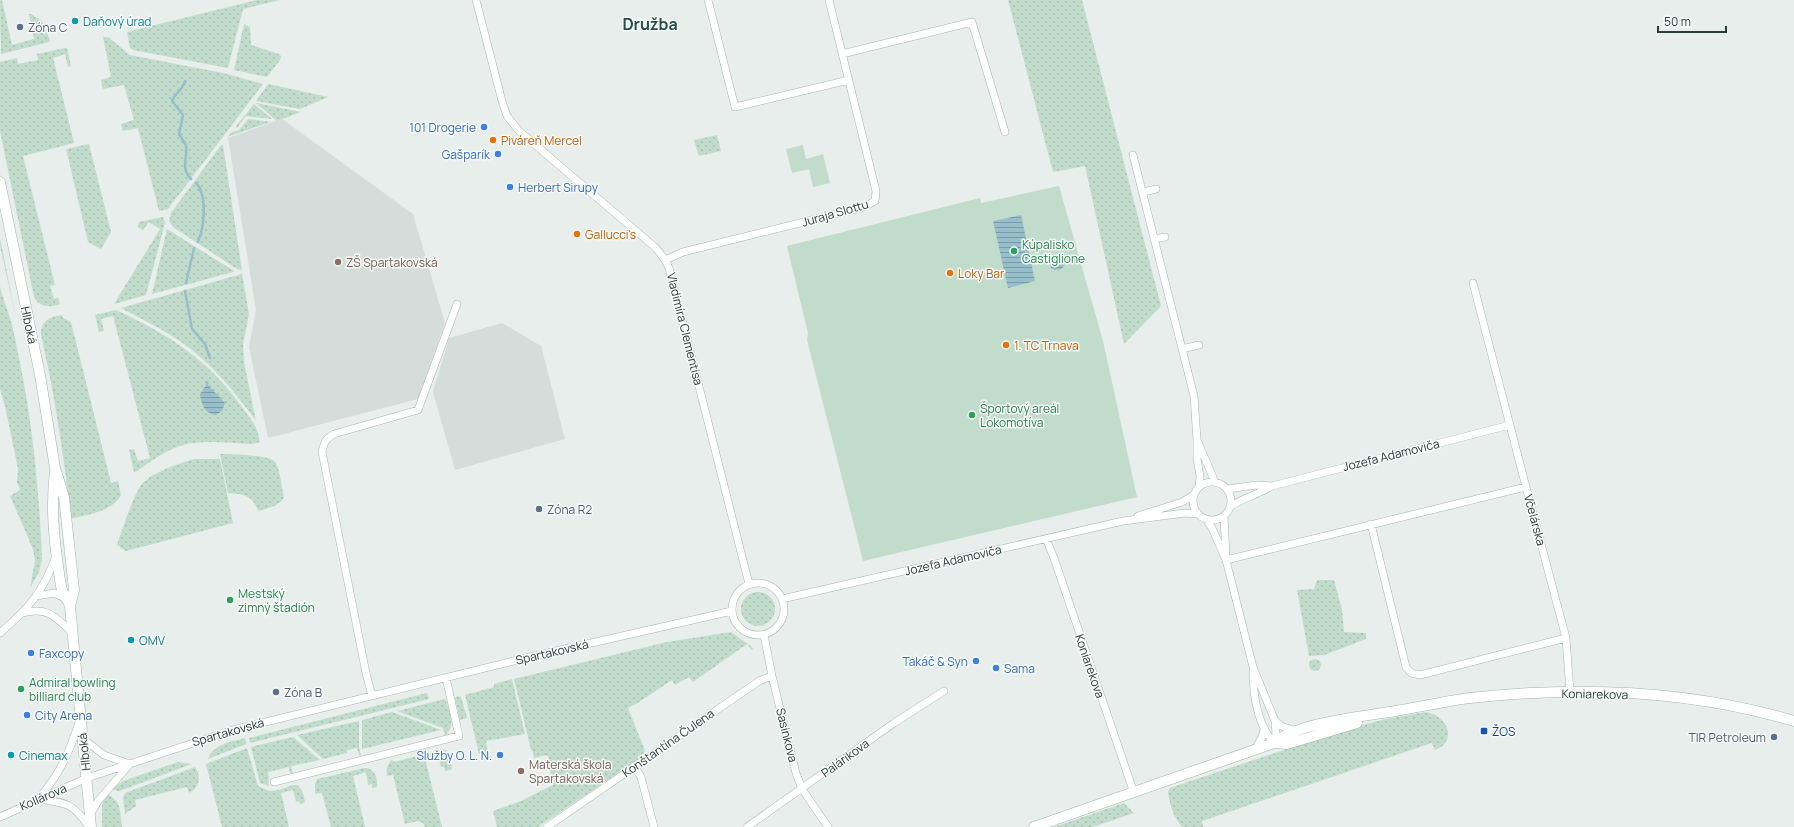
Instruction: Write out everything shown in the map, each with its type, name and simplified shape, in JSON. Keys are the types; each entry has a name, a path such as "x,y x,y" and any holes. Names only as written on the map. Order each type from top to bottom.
{"street":[{"name":"Vladimíra Clementisa","path":"476,0 502,101 508,116 519,131 647,241 665,260 669,268 749,584"},
{"path":"708,0 735,107 849,80"},
{"name":"Juraja Slottu","path":"665,260 683,252 864,207 875,201 876,191 829,0"},
{"path":"842,54 972,22 1005,132"},
{"path":"1133,155 1194,396 1197,459 1200,476 1199,487"},
{"name":"Hlboká","path":"0,182 40,375 56,468 64,496 74,590 69,603"},
{"path":"1143,192 1156,189"},
{"path":"1154,239 1165,237"},
{"path":"1473,283 1526,487"},
{"path":"372,696 322,452 325,442 329,437 418,410 457,304"},
{"path":"1182,349 1199,345"},
{"name":"Jozefa Adamoviča","path":"1227,489 1240,489 1257,485 1272,486 1510,425"},
{"path":"1197,440 1215,482"},
{"name":"Hlboká","path":"56,468 52,495 56,556 59,567 61,588 69,603 87,778 90,827"},
{"path":"1206,519 1214,520 1224,516 1230,507 1230,496 1227,489 1215,482 1205,483 1199,487 1194,495 1193,505 1198,514 1206,519 1212,528 1226,560 1253,667 1275,721 1276,734 1274,743"},
{"name":"Jozefa Adamoviča","path":"1230,507 1243,499 1260,494 1272,486"},
{"name":"Včelárska","path":"1226,560 1526,487 1566,638 1570,692"},
{"name":"Jozefa Adamoviča","path":"782,599 1123,521 1182,502 1194,495"},
{"name":"Jozefa Adamoviča","path":"1123,521 1185,513 1198,514"},
{"path":"1224,516 1226,560"},
{"path":"1370,524 1406,667 1411,673 1420,675 1566,638"},
{"name":"Koniarekova","path":"1046,539 1054,558 1134,793"},
{"path":"0,633 23,613 36,596 46,581 56,556"},
{"path":"763,583 770,586 780,594 782,599 784,608 780,623 773,631 764,635 757,635 744,631 738,627 734,620 732,603 737,592 742,587 749,584 763,583"},
{"path":"36,596 54,593 63,596 69,603"},
{"path":"23,613 32,610 46,612 55,617 72,632"},
{"name":"Spartakovská","path":"87,778 232,730 732,611"},
{"name":"Sasinkova","path":"764,635 772,676 796,772 802,789 828,827"},
{"path":"1253,667 1253,685 1264,730 1274,743"},
{"name":"Konštantína Čulena","path":"547,827 759,680 772,676"},
{"path":"274,782 459,736 446,678"},
{"name":"Palárikova","path":"747,827 894,723 944,690"},
{"name":"Koniarekova","path":"1034,827 1255,750 1274,743 1284,735 1296,731 1368,714 1395,711 1469,698 1570,692 1669,696 1726,705 1794,721"},
{"name":"Koniarekova","path":"1274,743 1287,744 1395,711"},
{"path":"80,718 70,750 62,768 39,798 70,805 81,814 90,827"},
{"path":"1275,721 1281,726 1296,731"},
{"path":"1255,750 1264,730"},
{"path":"82,738 104,755 130,764 107,789 98,801 90,816"},
{"path":"634,766 641,777 654,827"},
{"name":"Kollárova","path":"0,817 39,798 87,778"}],"shaded area":[{"name":"ZŠ Spartakovská","path":"282,119 413,214 445,323 418,399 268,438 249,347 256,310 228,138"},
{"path":"502,323 541,346 565,439 455,470 433,392 449,338"}],"green space":[{"path":"0,0 2,0 12,45 34,39 29,14 42,21 50,40 49,42 1,54"},
{"path":"257,0 280,0 243,9 228,68 133,50 130,48 127,32"},
{"path":"1008,0 1082,0 1161,306 1124,344 1085,166 1053,172"},
{"path":"244,24 250,27 251,45 281,56 280,60 267,77 234,70"},
{"path":"103,37 108,37 130,55 223,73 263,84 168,209 159,211 138,128 123,131 121,124 134,120 124,85 103,89 101,80 111,77"},
{"path":"67,48 71,66 68,67 65,54 53,58 74,143 23,156 55,285 50,286 54,299 58,298 60,304 45,306 39,303 34,297 0,131 0,62 17,58 18,64 38,60 37,54"},
{"path":"268,84 328,97 300,109 256,101"},
{"path":"257,103 301,112 277,121"},
{"path":"254,104 272,119 246,116 237,128 236,126"},
{"path":"248,119 271,122 227,137 232,132 239,130"},
{"path":"717,135 721,151 699,156 694,140"},
{"path":"89,144 111,232 101,249 88,242 66,149"},
{"path":"221,145 223,145 242,270 237,269 173,227 169,221 171,213"},
{"path":"803,145 806,159 823,154 830,183 813,187 809,169 792,173 786,149"},
{"name":"Športový areál Lokomotíva","path":"1059,186 1103,341 1137,497 863,561 807,340 808,333 787,246 980,198 981,203"},
{"path":"163,217 165,223 146,295 114,304 160,229 149,222 143,230 138,227 139,222"},
{"path":"167,229 234,271 152,294"},
{"path":"0,238 16,318 0,246"},
{"path":"242,274 249,314 243,345 244,362 256,421 228,385 197,354 166,332 121,308"},
{"path":"0,287 11,320 24,383 33,441 39,500 42,559 39,572 30,588 35,561 33,549 10,496 20,490 17,482 18,469 0,389"},
{"path":"116,310 170,339 216,375 254,423 260,442 252,444 210,442 187,444 166,452 134,472 129,450 134,449 138,461 150,458 113,316 101,319 104,331 99,332 95,315"},
{"path":"62,315 63,318 71,322 111,483 118,481 121,495 117,501 106,509 71,519 59,427 41,335 42,326 47,320"},
{"path":"220,454 249,455 266,458 275,462 281,479 284,498 269,508 258,511 256,506 247,496 228,493"},
{"path":"195,459 220,459 233,523 126,551 117,545 132,503 142,484 159,472"},
{"path":"1317,580 1334,580 1342,609 1344,632 1366,633 1366,639 1324,655 1309,656 1297,590 1314,589"},
{"path":"755,592 761,592 765,593 772,599 775,609 774,616 768,623 761,626 755,626 751,625 744,619 741,612 741,606 742,602 748,595"},
{"path":"731,632 753,648 752,650 747,644 693,682 689,677 675,685 672,680 628,708 644,748 645,755 538,827 497,827 493,811 521,801 553,785 548,760 549,757 546,755 534,758 531,750 514,679 667,642"},
{"path":"1315,659 1319,661 1321,665 1319,669 1315,671 1311,669 1309,665 1311,661"},
{"path":"512,679 525,734 486,741 488,752 479,754 465,695 494,687 494,684"},
{"path":"427,693 429,699 250,743 249,738"},
{"path":"457,696 461,697 467,718 460,720 455,698"},
{"path":"445,699 449,708 451,723 448,732 445,735 443,728 397,711"},
{"path":"392,712 441,730 362,749 362,720"},
{"path":"1426,712 1434,714 1440,718 1445,723 1447,729 1448,735 1446,741 1442,746 1435,750 1432,743 1202,821 1203,827 1183,827 1177,820 1172,810 1168,791 1170,788 1344,730 1386,719"},
{"path":"359,721 360,757 357,748 347,750 347,753 323,759 297,735"},
{"path":"293,737 320,760 291,766 293,773 290,773 289,767 268,772 269,786 260,783 251,747"},
{"path":"245,738 246,744 208,759 214,750 223,744"},
{"path":"247,748 258,786 270,791 292,785 300,787 305,802 300,805 299,801 296,802 293,790 281,793 289,827 222,827 206,764"},
{"path":"442,750 448,751 452,769 445,771 444,767 441,767 438,756 425,758 442,827 425,827 423,823 418,821 405,824 393,775 387,776 387,770 391,760 394,762"},
{"path":"178,762 192,764 122,790 118,791 112,789 123,781"},
{"path":"195,767 199,778 197,785 192,791 189,793 187,787 135,800 136,806 125,814 123,798 125,793"},
{"path":"365,768 371,770 375,774 377,787 372,788 372,784 368,785 366,772 353,776 365,827 331,827 322,793 315,794 315,784 317,779"},
{"path":"108,794 113,797 120,808 122,827 102,827 102,804"},
{"path":"1124,803 1134,813 1093,827 1054,827"}],"water":[{"name":"Kúpalisko Castiglione","path":"1021,215 1035,281 1008,288 993,221"},
{"path":"1058,255 1063,256 1064,266 1061,269 1055,270 1051,268 1050,264"},
{"path":"206,385 208,385 225,403 222,411 216,415 206,411 201,401 200,394"}],"waterway":[{"path":"185,81 183,87 172,101 183,115 179,134 186,145 185,167 191,179"},
{"path":"196,183 200,188 202,195 204,212 202,229 198,242"},
{"path":"186,283 194,248"},
{"path":"185,291 192,329 205,344 210,358"}],"place":[{"name":"Daňový úrad","path":"75,21"},
{"name":"Zóna C","path":"20,27"},
{"name":"101 Drogerie","path":"484,127"},
{"name":"Piváreň Mercel","path":"493,140"},
{"name":"Gašparík","path":"498,154"},
{"name":"Herbert Sirupy","path":"510,187"},
{"name":"Gallucci's","path":"577,234"},
{"name":"Kúpalisko Castiglione","path":"1014,251"},
{"name":"ZŠ Spartakovská","path":"338,262"},
{"name":"Loky Bar","path":"950,273"},
{"name":"1. TC Trnava","path":"1006,345"},
{"name":"Športový areál Lokomotíva","path":"972,415"},
{"name":"Zóna R2","path":"539,509"},
{"name":"Mestský zimný štadión","path":"230,600"},
{"name":"OMV","path":"131,640"},
{"name":"Faxcopy","path":"31,653"},
{"name":"Takáč & Syn","path":"976,661"},
{"name":"Sama","path":"996,668"},
{"name":"Admiral bowling billiard club","path":"21,689"},
{"name":"Zóna B","path":"276,692"},
{"name":"City Arena","path":"27,715"},
{"name":"ŽOS","path":"1484,731"},
{"name":"TIR Petroleum","path":"1774,737"},
{"name":"Cinemax","path":"11,755"},
{"name":"Služby O. L. N.","path":"500,755"},
{"name":"Materská škola Spartakovská","path":"521,771"}],"district":[{"name":"Družba","path":"650,24"}]}
